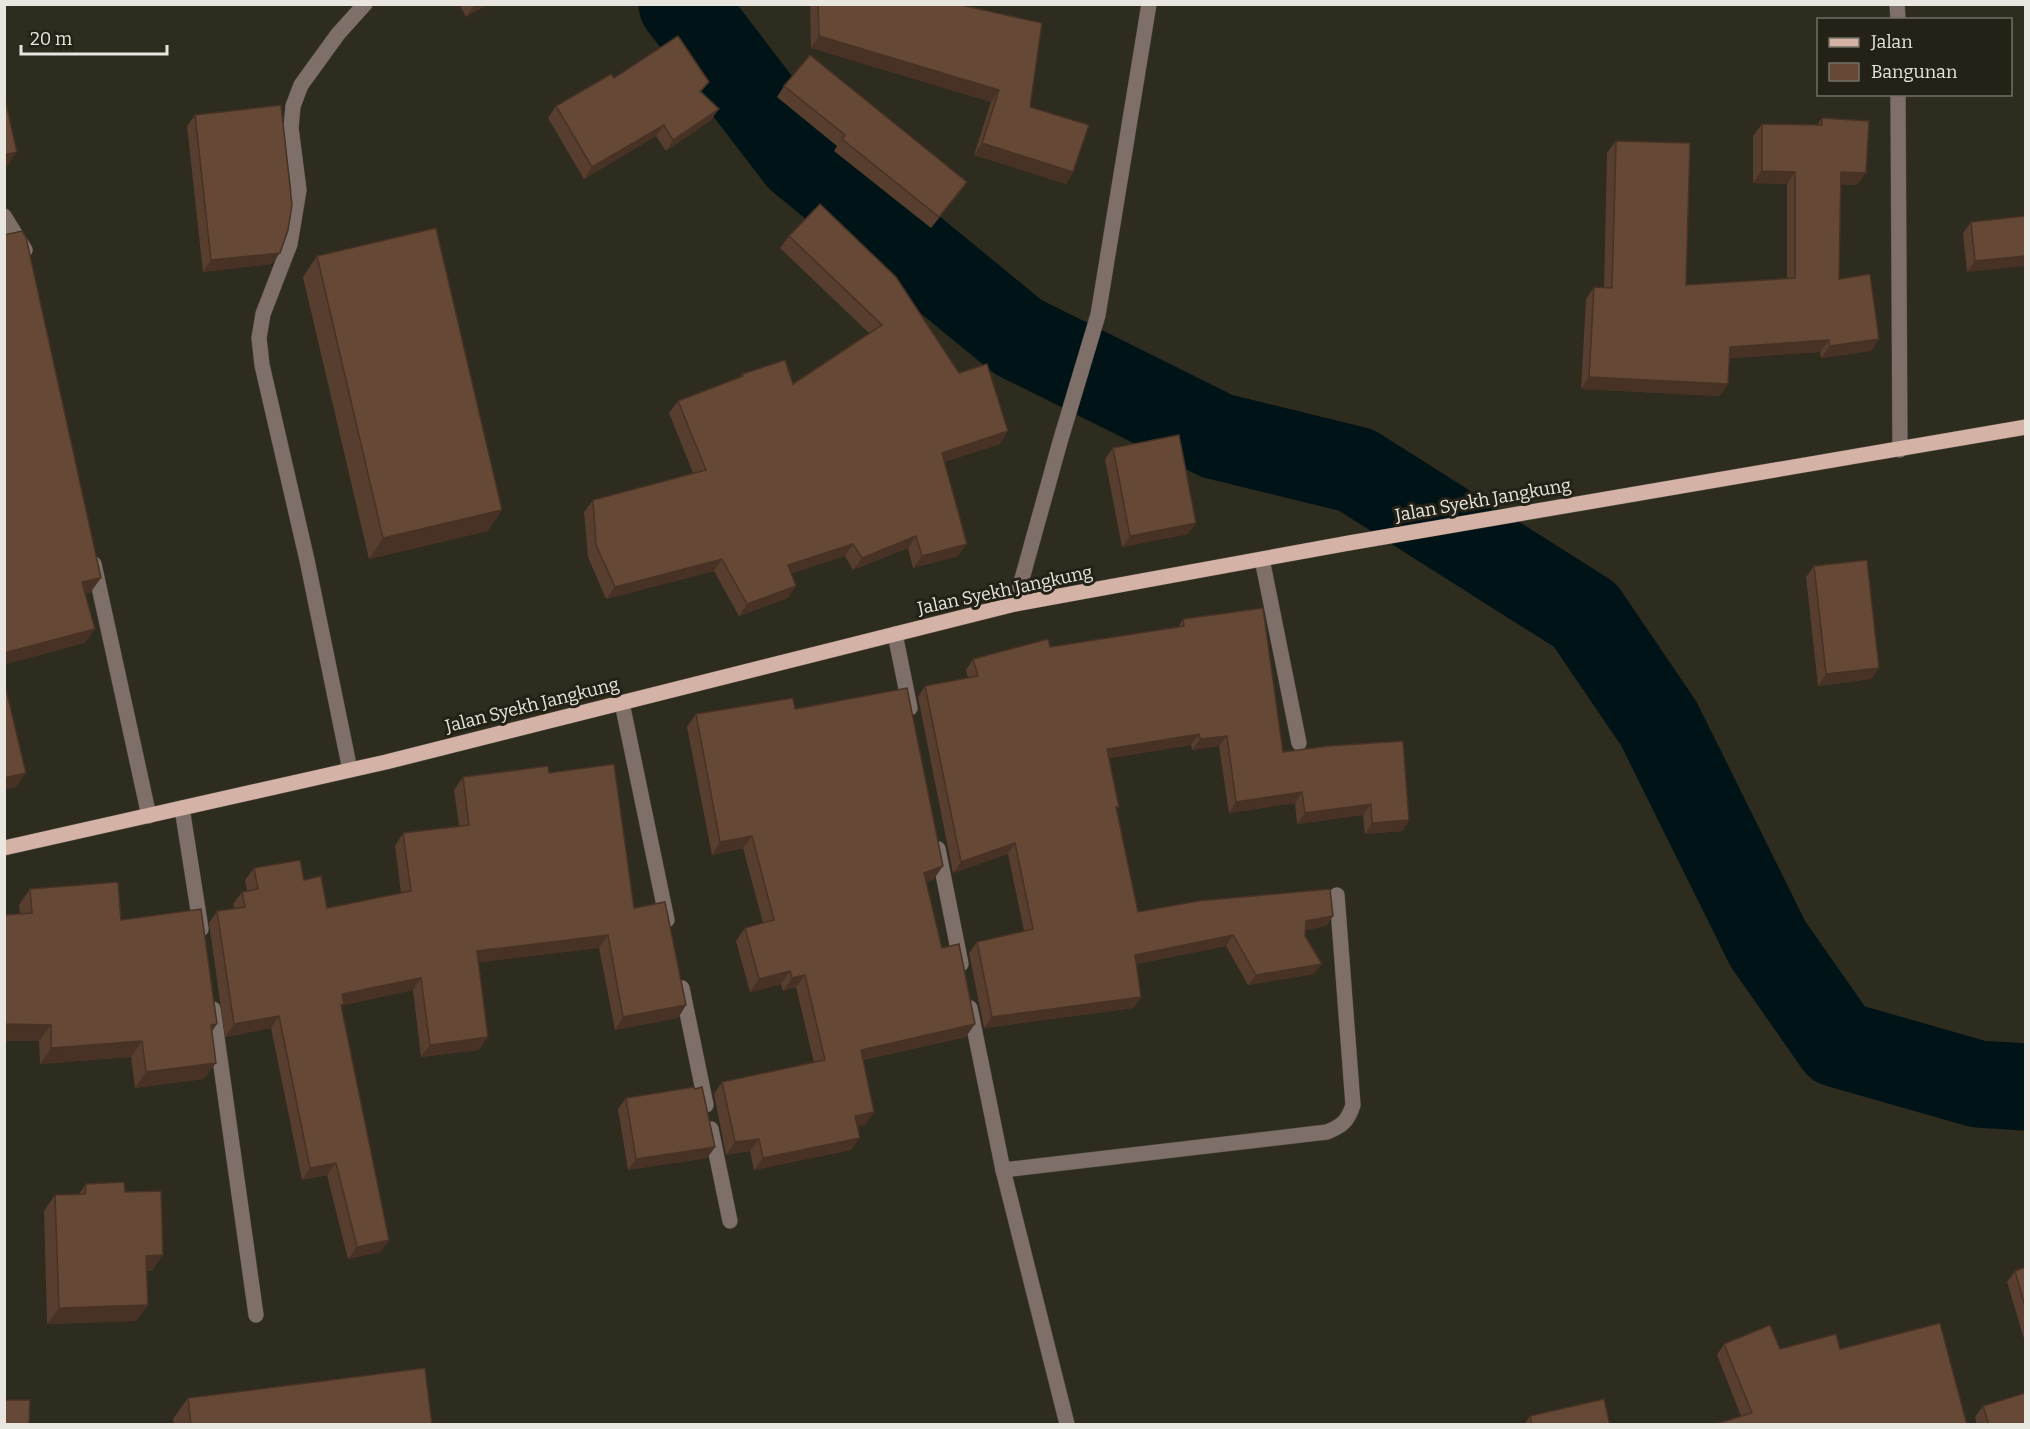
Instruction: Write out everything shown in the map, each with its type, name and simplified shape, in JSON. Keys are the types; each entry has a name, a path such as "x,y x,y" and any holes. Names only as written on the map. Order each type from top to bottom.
{"main road":[{"name":"Jalan Syekh Jangkung","path":"4,849 350,770 1015,604 1349,543 2025,428"}],"street":[{"path":"350,770 307,560 262,365 259,338 263,314 290,243 299,190 291,129 293,106 301,85 338,34 365,4"},
{"path":"1015,604 1098,315 1149,4"},
{"path":"1898,96 1900,450"},
{"path":"4,216 25,248 27,259"},
{"path":"91,549 149,816"},
{"path":"1262,559 1299,742"},
{"path":"896,634 914,727"},
{"path":"622,703 670,933"},
{"path":"182,808 204,948"},
{"path":"935,832 1003,1170 1067,1425"},
{"path":"1003,1170 1327,1132 1341,1127 1349,1118 1353,1105 1336,895"},
{"path":"680,979 730,1221"},
{"path":"210,994 256,1315"}],"building":[{"path":"818,4 965,4 965,6 1042,23 1030,107 1089,125 1073,172 982,143 999,90 819,36"},
{"path":"678,36 709,82 700,91 719,109 673,140 664,125 592,167 556,106 611,74 614,78"},
{"path":"810,55 967,182 939,217 842,139 845,135 784,86"},
{"path":"4,95 17,152 4,155"},
{"path":"281,105 292,205 288,230 280,253 211,260 195,115"},
{"path":"1822,118 1869,121 1866,173 1841,172 1839,279 1870,274 1879,339 1830,346 1829,340 1730,347 1728,384 1589,377 1594,287 1612,288 1616,141 1690,143 1686,285 1795,278 1795,172 1762,171 1762,124 1822,125"},
{"path":"820,204 896,277 959,373 987,364 1008,431 942,453 967,544 922,556 916,536 862,558 853,544 788,565 796,586 747,604 722,559 615,587 596,545 593,500 706,470 678,401 743,376 742,374 785,360 793,384 882,325 789,236"},
{"path":"2025,216 2025,256 1975,261 1971,222"},
{"path":"436,228 502,510 383,538 317,256"},
{"path":"22,231 26,237 101,578 82,582 95,629 4,653 4,235"},
{"path":"1179,435 1196,523 1130,536 1113,448"},
{"path":"1867,560 1879,668 1826,674 1814,566"},
{"path":"1263,608 1283,752 1403,741 1409,820 1372,823 1371,804 1305,813 1302,792 1236,802 1227,736 1200,739 1199,734 1107,749 1119,807 1116,807 1138,912 1198,901 1330,889 1333,916 1306,921 1305,936 1322,964 1256,975 1233,935 1135,955 1141,997 992,1017 977,942 1033,929 1015,843 961,862 925,686 978,676 973,659 1048,639 1050,647 1184,626 1183,619"},
{"path":"4,681 26,773 4,778"},
{"path":"907,688 943,866 924,873 942,948 959,944 975,1024 861,1050 874,1112 855,1116 860,1138 763,1158 759,1139 735,1142 722,1082 825,1060 805,975 792,978 790,971 759,979 745,928 774,920 752,836 720,842 696,714 793,698 795,709"},
{"path":"614,764 634,908 665,902 686,1005 623,1017 608,935 477,951 488,1037 430,1045 421,978 342,994 344,1004 341,1005 389,1240 357,1247 336,1163 310,1168 279,1016 234,1024 217,911 245,907 242,892 258,889 254,868 300,860 304,880 321,876 327,908 411,891 403,833 469,825 463,777 548,766 549,773"},
{"path":"118,882 121,920 201,909 217,1024 211,1025 216,1063 146,1072 142,1041 51,1048 51,1025 4,1024 4,915 32,913 30,889"},
{"path":"694,1087 695,1089 702,1087 715,1147 636,1159 626,1098"},
{"path":"124,1182 125,1192 161,1191 163,1255 146,1256 148,1305 59,1308 55,1195 85,1194 86,1184"},
{"path":"2025,1267 2025,1306 2015,1271"},
{"path":"1940,1323 1967,1425 1712,1425 1752,1413 1724,1344 1770,1325 1780,1349 1836,1334 1840,1349"},
{"path":"425,1368 432,1425 191,1425 188,1398"},
{"path":"2025,1393 2025,1425 1989,1425 1983,1406"},
{"path":"1604,1399 1610,1425 1532,1425 1530,1416"},
{"path":"4,1400 30,1400 29,1425 4,1425"}],"waterway":[{"path":"682,4 800,158 1018,337 1217,436 1356,470 1585,615 1659,724 1768,944 1838,1044 1978,1084 2026,1087"}]}
